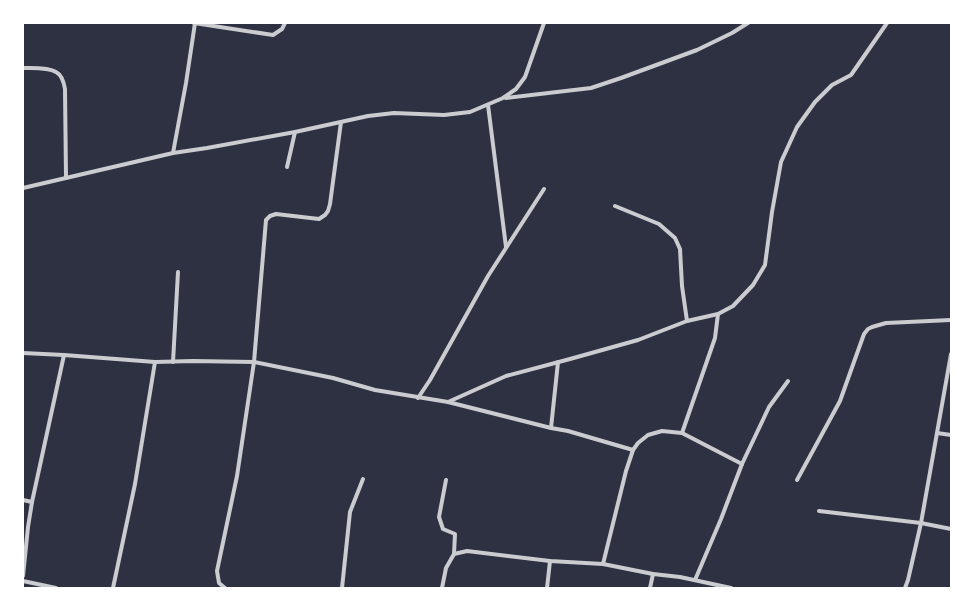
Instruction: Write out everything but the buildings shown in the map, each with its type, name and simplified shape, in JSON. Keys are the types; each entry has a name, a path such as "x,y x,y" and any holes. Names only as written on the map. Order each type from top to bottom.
{"street":[{"path":"173,152 186,83 195,23 273,35 282,29 285,23"},
{"path":"23,188 173,152 207,148 295,132 368,116 394,113 444,115 470,112 503,98 516,89 525,77 544,23"},
{"path":"503,98 591,88 697,50 732,33 748,23"},
{"path":"448,402 506,376 638,340 687,321 718,314 733,306 753,285 765,265 772,212 781,162 797,127 815,102 832,85 851,75 887,23"},
{"path":"23,68 44,68 57,72 63,80 65,89 66,178"},
{"path":"488,105 506,247"},
{"path":"225,588 219,583 217,571 237,476 254,362 266,220 270,216 276,214 319,219 325,215 330,204 341,122"},
{"path":"288,167 295,132"},
{"path":"418,398 430,380 488,276 544,189"},
{"path":"615,206 659,224 675,238 680,249 682,286 687,321"},
{"path":"173,362 178,272"},
{"path":"682,433 715,338 718,314"},
{"path":"796,480 840,401 864,334 868,329 886,323 951,320"},
{"path":"23,353 155,362 254,362 333,378 376,390 448,402 568,431 633,450"},
{"path":"905,588 921,523 951,354"},
{"path":"23,576 32,502 64,355"},
{"path":"113,588 135,484 155,362"},
{"path":"551,428 558,362"},
{"path":"695,580 742,464 769,407 788,381"},
{"path":"603,564 626,471 633,450 638,443 648,435 662,431 682,433 742,464"},
{"path":"937,433 951,435"},
{"path":"342,588 350,512 363,479"},
{"path":"442,588 446,568 454,554 455,534 443,529 439,517 446,480"},
{"path":"23,500 32,502"},
{"path":"819,511 921,523 951,529"},
{"path":"454,554 467,551 550,561 603,564 653,574 680,577 731,588"},
{"path":"547,588 550,561"},
{"path":"650,588 653,574"},
{"path":"23,581 56,588"}]}
